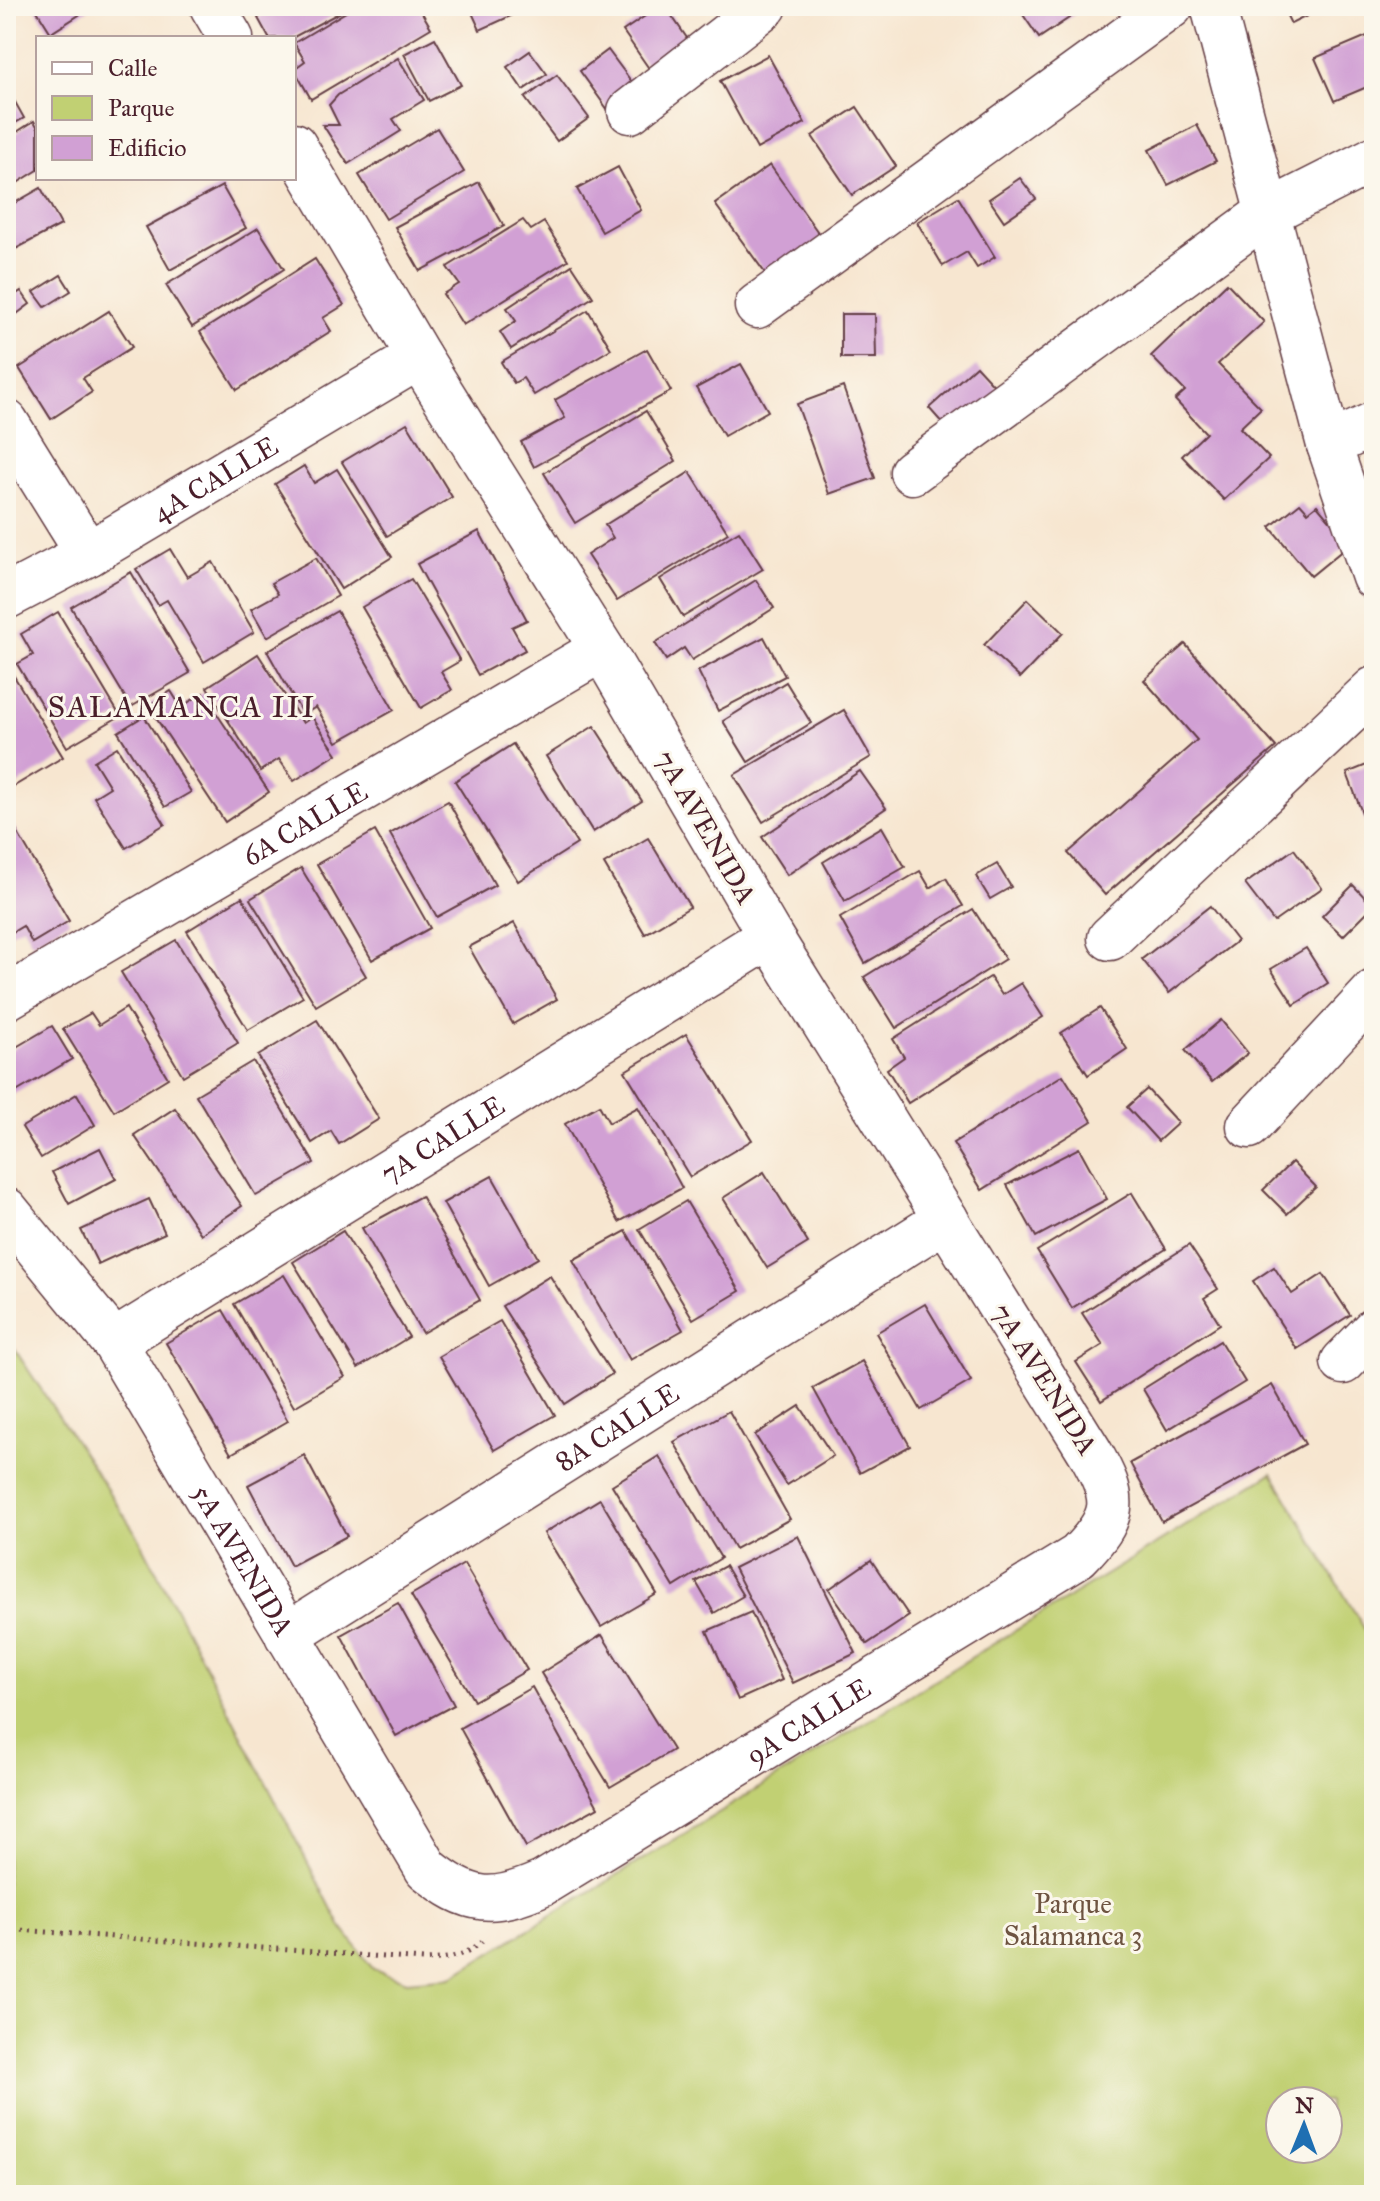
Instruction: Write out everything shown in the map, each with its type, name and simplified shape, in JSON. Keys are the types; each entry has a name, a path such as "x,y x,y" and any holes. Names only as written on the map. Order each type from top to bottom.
{"street":[{"path":"212,6 230,36"},
{"path":"630,111 765,6"},
{"path":"757,306 1171,6"},
{"path":"1213,6 1329,445 1374,577"},
{"name":"7A AVENIDA","path":"296,148 419,357 602,649 770,936 1107,1480 1111,1510"},
{"path":"912,472 1267,213 1374,159"},
{"name":"4A CALLE","path":"6,597 88,554 419,357"},
{"path":"6,422 88,554"},
{"path":"1329,445 1374,424"},
{"name":"6A CALLE","path":"6,998 602,649"},
{"path":"1110,938 1374,689"},
{"name":"7A CALLE","path":"114,1342 770,936"},
{"path":"1249,1126 1374,992"},
{"name":"5A AVENIDA","path":"6,1210 114,1342 427,1869 450,1887 486,1898"},
{"name":"8A CALLE","path":"287,1635 946,1219"},
{"path":"1343,1362 1374,1330"},
{"name":"9A CALLE","path":"486,1898 515,1896 543,1883 1078,1556 1097,1536 1111,1510"}],"path":[{"path":"6,1929 443,1959 471,1950 481,1943 488,1927 486,1898"}],"green space":[{"name":"Parque Salamanca 3","path":"6,1336 139,1538 340,1925 373,1969 407,1981 451,1977 1272,1473 1374,1645 1374,2195 6,2195"}],"building":[{"path":"34,6 93,6 51,33"},
{"path":"276,6 352,6 296,36 268,36 258,18"},
{"path":"356,6 418,6 431,28 311,99 296,73 296,68 305,61 296,42"},
{"path":"469,6 511,6 515,14 480,30"},
{"path":"660,6 665,6 691,44 650,70 623,31"},
{"path":"1017,6 1087,6 1039,38"},
{"path":"1282,6 1327,6 1291,24"},
{"path":"1374,33 1374,84 1334,101 1315,58"},
{"path":"435,38 461,85 429,101 404,54"},
{"path":"608,50 637,89 608,110 580,71"},
{"path":"530,51 547,74 523,90 507,67"},
{"path":"768,55 805,123 757,149 720,81"},
{"path":"398,58 424,100 393,119 401,131 348,164 323,125 339,125 329,105 338,95"},
{"path":"557,75 589,118 557,141 525,98"},
{"path":"6,86 24,118 6,128"},
{"path":"857,107 896,166 852,195 812,136"},
{"path":"34,121 36,124 36,171 6,190 6,139"},
{"path":"1197,125 1216,161 1168,185 1149,150"},
{"path":"437,128 464,172 386,219 359,175"},
{"path":"770,165 822,238 768,277 715,204"},
{"path":"618,167 641,210 602,232 577,189"},
{"path":"1020,178 1036,199 1004,221 989,199"},
{"path":"479,182 504,226 420,271 395,227"},
{"path":"222,186 246,228 170,270 146,227"},
{"path":"41,188 61,225 6,254 6,208"},
{"path":"958,197 995,257 977,268 967,252 943,266 917,222"},
{"path":"523,220 531,230 544,222 568,260 463,325 443,294 459,284 447,267"},
{"path":"258,228 284,269 192,327 166,285"},
{"path":"315,259 344,305 323,318 331,331 237,390 200,332"},
{"path":"572,265 593,297 511,349 500,332 516,321 507,308"},
{"path":"61,275 71,291 45,307 34,292"},
{"path":"1227,283 1264,322 1218,364 1261,408 1240,428 1269,458 1224,500 1182,456 1206,433 1175,400 1185,391 1151,356"},
{"path":"21,291 30,304 6,322 6,301"},
{"path":"588,310 611,349 534,395 523,378 514,383 501,362"},
{"path":"109,311 132,347 83,378 92,392 51,419 19,368"},
{"path":"841,314 875,314 876,358 841,358"},
{"path":"647,349 671,391 534,467 521,442 565,418 555,400"},
{"path":"741,364 768,411 724,436 696,388"},
{"path":"976,366 1000,392 952,434 929,408"},
{"path":"843,387 875,478 829,494 797,404"},
{"path":"646,411 676,461 575,523 544,473"},
{"path":"407,423 452,497 387,536 342,462"},
{"path":"304,466 314,483 337,469 392,557 341,589 275,484"},
{"path":"690,472 728,533 617,601 587,555 613,538 605,525"},
{"path":"1300,503 1308,512 1317,505 1350,544 1311,576 1270,527"},
{"path":"479,531 527,620 512,627 525,650 478,675 417,564"},
{"path":"739,531 763,569 683,617 660,579"},
{"path":"170,549 187,577 213,562 254,632 204,662 167,600 158,605 136,569"},
{"path":"316,558 338,596 267,637 251,609 278,594 271,583"},
{"path":"131,572 190,673 131,707 71,607"},
{"path":"411,579 460,661 441,672 452,690 421,708 362,607"},
{"path":"756,580 774,608 692,660 684,648 666,660 655,643"},
{"path":"1028,599 1063,633 1020,678 984,645"},
{"path":"337,611 394,710 337,742 316,707 303,715 267,651"},
{"path":"58,612 120,716 67,747 17,664 33,655 21,634"},
{"path":"764,637 785,676 718,711 698,671"},
{"path":"1185,644 1276,747 1105,895 1068,853 1197,740 1144,680"},
{"path":"258,654 303,723 312,717 337,754 294,781 279,759 260,771 207,687"},
{"path":"6,663 63,757 6,791"},
{"path":"786,682 811,723 748,762 723,721"},
{"path":"171,691 181,707 203,693 269,792 225,822 148,706"},
{"path":"844,710 871,757 763,822 734,775"},
{"path":"144,716 191,792 165,807 118,732"},
{"path":"594,726 642,801 593,832 546,756"},
{"path":"513,744 577,844 518,881 455,781"},
{"path":"117,747 165,824 126,848 94,797 110,787 94,761"},
{"path":"1374,762 1374,833 1370,834 1347,773"},
{"path":"860,771 886,808 787,875 762,837"},
{"path":"448,801 495,885 437,917 390,834"},
{"path":"6,813 69,921 32,943 23,926 6,936"},
{"path":"882,827 905,867 845,901 823,862"},
{"path":"375,831 430,928 372,960 317,864"},
{"path":"648,838 690,907 645,934 604,864"},
{"path":"1294,849 1322,888 1274,922 1245,884"},
{"path":"997,864 1011,887 990,899 976,876"},
{"path":"301,868 366,976 316,1006 250,899"},
{"path":"920,871 930,888 946,878 963,906 865,963 840,918"},
{"path":"1353,885 1373,906 1343,936 1322,916"},
{"path":"242,897 303,997 248,1030 187,931"},
{"path":"1210,906 1237,941 1169,993 1142,959"},
{"path":"973,909 1005,959 896,1028 864,977"},
{"path":"514,923 557,999 513,1024 469,947"},
{"path":"176,940 238,1043 183,1076 121,972"},
{"path":"1306,948 1328,983 1294,1005 1271,969"},
{"path":"990,977 1002,995 1021,983 1043,1017 908,1103 887,1069 904,1057 893,1039"},
{"path":"126,1008 168,1078 114,1111 63,1029 91,1013 99,1025"},
{"path":"1100,1008 1127,1049 1088,1075 1061,1033"},
{"path":"317,1020 379,1119 339,1144 331,1131 312,1143 258,1056"},
{"path":"1221,1020 1248,1053 1212,1082 1185,1050"},
{"path":"52,1026 72,1059 6,1098 6,1053"},
{"path":"686,1034 752,1140 690,1177 625,1071"},
{"path":"253,1061 314,1163 256,1196 196,1095"},
{"path":"1063,1075 1092,1121 982,1190 953,1143"},
{"path":"1147,1089 1178,1123 1158,1141 1127,1107"},
{"path":"77,1094 95,1125 41,1158 22,1127"},
{"path":"599,1105 609,1123 638,1107 682,1188 619,1222 565,1124"},
{"path":"175,1108 242,1206 201,1234 134,1135"},
{"path":"100,1148 116,1179 69,1204 52,1172"},
{"path":"1079,1148 1107,1199 1036,1237 1007,1185"},
{"path":"1292,1162 1316,1187 1287,1214 1263,1190"},
{"path":"764,1172 808,1243 767,1268 723,1198"},
{"path":"492,1176 538,1258 489,1286 443,1203"},
{"path":"1132,1193 1166,1249 1072,1308 1037,1251"},
{"path":"421,1196 480,1300 422,1333 362,1228"},
{"path":"149,1199 165,1233 98,1264 81,1230"},
{"path":"686,1201 740,1291 693,1319 639,1229"},
{"path":"343,1231 409,1337 358,1368 293,1262"},
{"path":"626,1231 683,1330 630,1360 573,1260"},
{"path":"1189,1245 1218,1289 1204,1298 1220,1324 1101,1401 1076,1362 1103,1345 1082,1313"},
{"path":"1274,1267 1292,1294 1323,1274 1350,1315 1297,1349 1253,1281"},
{"path":"284,1275 345,1377 294,1407 234,1304"},
{"path":"550,1276 612,1374 565,1404 502,1306"},
{"path":"925,1304 971,1381 921,1410 876,1333"},
{"path":"223,1310 288,1421 231,1454 166,1343"},
{"path":"500,1321 555,1415 494,1450 439,1356"},
{"path":"1220,1341 1245,1382 1167,1430 1143,1389"},
{"path":"862,1361 910,1446 860,1473 813,1388"},
{"path":"1272,1385 1305,1444 1162,1522 1130,1463"},
{"path":"800,1406 833,1456 787,1485 755,1435"},
{"path":"729,1411 790,1519 735,1549 674,1442"},
{"path":"304,1455 347,1536 291,1566 248,1485"},
{"path":"659,1456 721,1558 674,1587 612,1485"},
{"path":"600,1499 657,1594 601,1627 544,1533"},
{"path":"798,1536 856,1653 793,1683 734,1568"},
{"path":"871,1560 909,1616 867,1644 829,1589"},
{"path":"464,1564 527,1670 474,1701 411,1595"},
{"path":"725,1566 743,1596 714,1613 696,1582"},
{"path":"398,1603 454,1705 396,1736 341,1635"},
{"path":"751,1612 782,1680 738,1700 707,1631"},
{"path":"602,1635 673,1750 610,1787 541,1673"},
{"path":"532,1687 598,1807 526,1847 460,1728"}],"district":[{"name":"SALAMANCA III","path":"182,707"}]}
